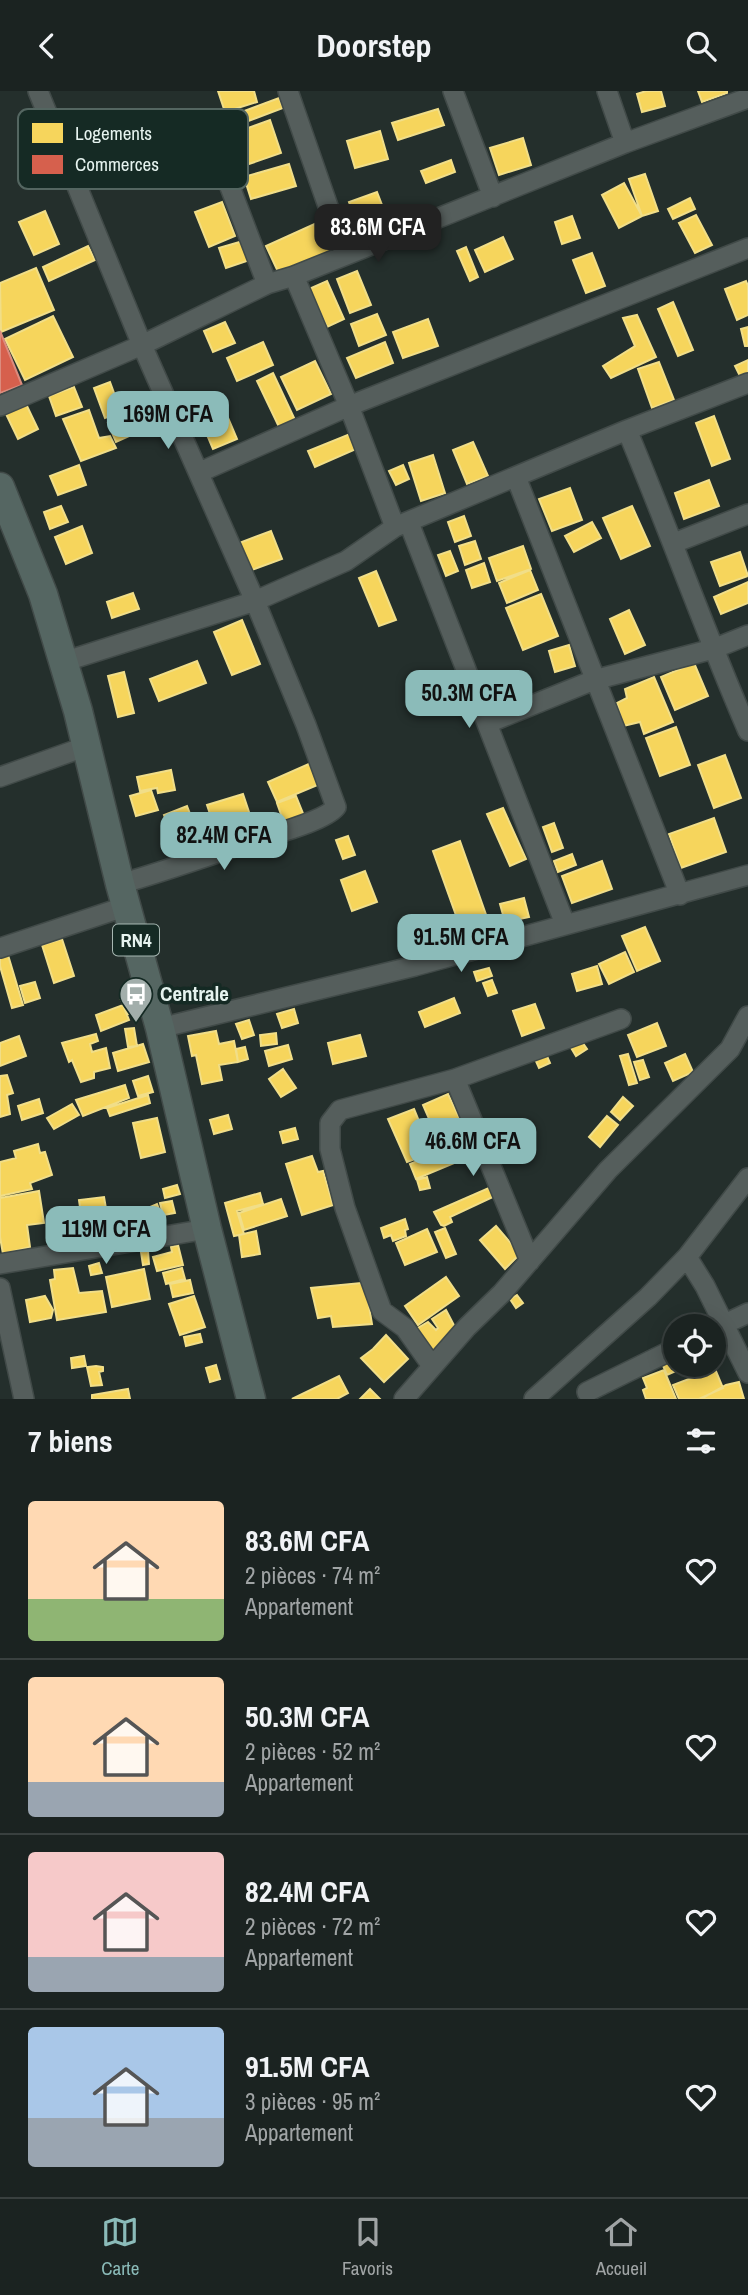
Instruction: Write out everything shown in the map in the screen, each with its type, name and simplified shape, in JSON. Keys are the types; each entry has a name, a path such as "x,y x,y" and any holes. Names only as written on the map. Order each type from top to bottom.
{"highway":[{"name":"RN4","path":"0,487 9,536 43,594 88,745 123,895 160,1028 206,1229 251,1399"}],"street":[{"path":"38,91 45,109"},
{"path":"288,91 345,255"},
{"path":"453,91 493,197"},
{"path":"607,91 625,143"},
{"path":"0,406 142,345 267,284 294,276 625,143 748,98"},
{"path":"0,948 123,895 173,869 298,826 332,812 336,807 255,601 142,345 78,189"},
{"path":"231,189 267,284"},
{"path":"200,473 349,405 748,248"},
{"path":"294,276 488,723 565,924"},
{"path":"63,661 255,601 346,561 402,525 627,430 748,383"},
{"path":"627,430 748,731"},
{"path":"516,477 680,895"},
{"path":"674,543 748,514"},
{"path":"488,723 594,680 713,649 748,635"},
{"path":"0,777 88,745"},
{"path":"160,1028 415,966 748,875"},
{"path":"404,1399 530,1261 608,1170 730,1049 748,1016"},
{"path":"432,1366 405,1328 382,1311 345,1208 330,1149 330,1123 340,1110 455,1079 621,1019"},
{"path":"455,1079 530,1261"},
{"path":"534,1399 648,1297 687,1258 748,1178"},
{"path":"0,1264 206,1229"},
{"path":"687,1258 714,1314"},
{"path":"0,1288 23,1399"},
{"path":"726,1324 748,1313"},
{"path":"726,1337 748,1373"},
{"path":"571,1367 589,1396 663,1356"}],"building: Logements":[{"path":"218,91 254,91 257,102 235,109 224,109"},
{"path":"661,91 665,106 642,112 637,94"},
{"path":"698,91 727,91 727,93 702,102"},
{"path":"279,98 283,108 248,121 248,110"},
{"path":"438,109 444,125 398,140 392,123"},
{"path":"270,120 281,153 249,164 248,128"},
{"path":"380,131 388,159 355,168 347,141"},
{"path":"523,138 531,165 499,175 490,148"},
{"path":"451,160 455,172 426,183 421,171"},
{"path":"289,164 296,186 251,199 248,176"},
{"path":"645,174 658,211 642,216 629,179"},
{"path":"624,183 642,216 619,228 602,195"},
{"path":"377,192 389,223 361,233 349,202"},
{"path":"690,198 695,209 673,219 668,209"},
{"path":"222,202 235,236 209,247 195,212"},
{"path":"45,211 59,244 34,255 19,222"},
{"path":"696,215 712,245 695,253 679,223"},
{"path":"572,216 580,238 562,244 555,222"},
{"path":"321,221 335,251 280,276 266,246"},
{"path":"503,237 513,259 485,272 475,250"},
{"path":"243,241 250,260 226,268 219,248"},
{"path":"88,246 95,260 49,281 43,267"},
{"path":"466,247 478,277 470,281 457,251"},
{"path":"592,253 605,286 586,293 573,260"},
{"path":"36,268 54,310 1,332 0,283"},
{"path":"357,271 371,305 350,313 337,279"},
{"path":"327,281 344,319 327,327 309,289"},
{"path":"746,281 748,315 737,320 725,289"},
{"path":"673,302 693,350 678,356 658,309"},
{"path":"377,314 386,335 359,346 351,324"},
{"path":"637,315 656,357 611,378 603,366 635,346 623,318"},
{"path":"53,316 73,357 25,380 5,339"},
{"path":"428,319 438,346 403,358 393,332"},
{"path":"225,322 235,343 213,352 204,331"},
{"path":"748,327 748,346 745,346 741,329"},
{"path":"263,342 273,365 237,381 227,358"},
{"path":"385,342 393,363 356,378 347,358"},
{"path":"748,360 748,379 743,382 735,366"},
{"path":"315,361 331,394 297,410 281,377"},
{"path":"659,362 674,400 652,408 638,369"},
{"path":"273,373 295,420 279,427 257,381"},
{"path":"110,382 121,412 105,418 94,388"},
{"path":"74,387 82,407 56,416 49,396"},
{"path":"220,399 237,439 213,449 196,409"},
{"path":"156,401 165,420 116,442 108,423"},
{"path":"26,404 38,429 18,439 6,414"},
{"path":"89,410 99,438 110,436 116,448 81,461 63,419"},
{"path":"714,416 730,459 712,466 696,423"},
{"path":"350,434 356,449 315,467 308,451"},
{"path":"473,442 488,476 467,484 453,450"},
{"path":"433,455 445,493 421,501 409,463"},
{"path":"79,465 86,485 58,495 50,476"},
{"path":"403,465 409,479 396,485 389,471"},
{"path":"709,480 719,506 684,519 675,493"},
{"path":"570,488 582,520 552,531 539,499"},
{"path":"61,506 68,522 50,529 44,512"},
{"path":"632,506 650,546 621,559 603,518"},
{"path":"464,516 471,536 455,542 448,522"},
{"path":"592,522 601,538 574,552 565,536"},
{"path":"82,526 92,553 66,564 55,537"},
{"path":"271,531 282,559 249,571 239,543"},
{"path":"475,541 481,559 465,565 459,546"},
{"path":"523,546 531,569 497,581 489,558"},
{"path":"450,551 458,571 446,576 438,555"},
{"path":"740,552 748,576 720,586 711,562"},
{"path":"484,563 490,582 472,588 466,570"},
{"path":"530,570 538,590 507,603 499,583"},
{"path":"376,571 396,620 379,626 359,578"},
{"path":"748,582 748,603 721,614 714,597"},
{"path":"133,593 139,609 112,618 107,602"},
{"path":"541,594 558,636 523,650 506,608"},
{"path":"629,610 645,645 625,654 610,619"},
{"path":"242,620 260,664 232,675 214,632"},
{"path":"569,645 575,666 555,672 549,651"},
{"path":"197,661 206,683 159,701 150,679"},
{"path":"694,663 708,696 675,710 661,677"},
{"path":"124,672 134,713 118,717 108,676"},
{"path":"654,677 673,722 644,734 640,722 623,726 617,703 627,698 625,689"},
{"path":"676,727 690,765 660,776 646,738"},
{"path":"725,755 741,798 714,808 698,765"},
{"path":"311,763 320,784 277,802 268,782"},
{"path":"171,770 175,790 158,793 157,788 140,791 137,777"},
{"path":"151,790 158,810 136,816 130,796"},
{"path":"243,794 255,830 219,841 207,805"},
{"path":"296,796 304,816 284,823 277,803"},
{"path":"187,806 194,824 171,833 164,815"},
{"path":"503,808 526,859 510,866 487,814"},
{"path":"714,818 726,852 681,868 669,834"},
{"path":"554,823 563,848 552,852 543,827"},
{"path":"348,836 355,855 343,859 336,840"},
{"path":"460,841 489,923 462,932 433,851"},
{"path":"572,854 576,865 558,872 554,861"},
{"path":"602,861 612,889 572,903 562,876"},
{"path":"365,871 377,902 352,911 341,880"},
{"path":"524,898 529,917 505,922 500,904"},
{"path":"645,927 660,961 637,971 622,936"},
{"path":"62,939 74,976 54,983 42,945"},
{"path":"625,952 634,972 609,984 599,964"},
{"path":"8,955 23,1005 12,1008 0,966 0,957"},
{"path":"597,966 602,984 577,991 572,974"},
{"path":"489,968 492,976 477,981 474,972"},
{"path":"492,980 497,993 488,996 483,983"},
{"path":"35,982 40,998 25,1003 20,986"},
{"path":"130,998 134,1012 128,1014 125,1003 121,1000"},
{"path":"454,998 460,1013 425,1027 419,1012"},
{"path":"535,1004 544,1028 522,1036 513,1011"},
{"path":"123,1005 129,1020 101,1031 96,1015"},
{"path":"294,1009 298,1023 282,1028 277,1014"},
{"path":"249,1020 254,1035 242,1039 236,1024"},
{"path":"657,1023 666,1046 637,1057 628,1035"},
{"path":"134,1028 137,1046 128,1047 125,1029"},
{"path":"216,1031 219,1044 234,1041 238,1062 219,1065 222,1080 202,1084 196,1055 192,1056 188,1036"},
{"path":"276,1033 277,1044 261,1046 260,1035"},
{"path":"96,1034 98,1041 90,1044 92,1052 106,1048 110,1068 94,1072 94,1078 81,1082 62,1043"},
{"path":"360,1035 366,1056 333,1064 328,1043"},
{"path":"19,1036 26,1056 0,1066 0,1043"},
{"path":"580,1039 587,1049 576,1056 570,1046"},
{"path":"143,1044 149,1062 118,1071 113,1053"},
{"path":"288,1045 292,1059 269,1066 265,1051"},
{"path":"245,1047 248,1059 238,1062 236,1049"},
{"path":"546,1054 550,1063 539,1068 535,1059"},
{"path":"628,1054 637,1083 629,1085 620,1056"},
{"path":"685,1054 693,1072 673,1081 665,1063"},
{"path":"643,1060 649,1077 640,1080 634,1062"},
{"path":"283,1069 296,1088 281,1097 269,1079"},
{"path":"7,1075 13,1093 7,1095 10,1114 0,1117 0,1076"},
{"path":"148,1076 153,1092 138,1096 133,1081"},
{"path":"125,1085 129,1098 83,1116 76,1100"},
{"path":"448,1094 466,1132 440,1144 423,1105"},
{"path":"148,1095 150,1103 110,1116 107,1108"},
{"path":"623,1097 633,1106 620,1120 611,1112"},
{"path":"39,1099 43,1113 22,1120 18,1106"},
{"path":"72,1104 79,1115 54,1129 47,1118"},
{"path":"414,1109 432,1153 407,1162 388,1119"},
{"path":"228,1115 232,1129 214,1134 210,1120"},
{"path":"607,1116 618,1125 600,1147 589,1137"},
{"path":"157,1118 165,1152 141,1158 133,1123"},
{"path":"295,1128 298,1139 283,1143 280,1132"},
{"path":"470,1139 476,1154 416,1179 410,1164"},
{"path":"38,1144 40,1153 45,1152 52,1175 30,1183 32,1189 0,1196 0,1162 16,1158 14,1151"},
{"path":"312,1156 318,1172 323,1171 333,1205 302,1215 286,1164"},
{"path":"427,1177 430,1188 420,1190 417,1180"},
{"path":"177,1185 180,1194 165,1198 163,1189"},
{"path":"491,1187 495,1196 450,1217 452,1222 441,1225 434,1212"},
{"path":"39,1191 44,1223 27,1225 30,1247 3,1254 0,1198"},
{"path":"260,1193 263,1204 237,1211 244,1234 234,1236 225,1203"},
{"path":"104,1197 109,1226 83,1229 79,1200"},
{"path":"281,1199 287,1216 244,1230 239,1213"},
{"path":"172,1201 175,1213 163,1215 160,1203"},
{"path":"157,1204 163,1219 130,1233 124,1218"},
{"path":"405,1219 408,1229 405,1230 406,1236 393,1241 391,1235 384,1238 381,1228"},
{"path":"65,1224 68,1242 50,1245 47,1227"},
{"path":"496,1226 520,1254 505,1269 480,1240"},
{"path":"445,1228 456,1254 446,1258 435,1232"},
{"path":"427,1229 437,1252 405,1265 396,1243"},
{"path":"256,1231 260,1254 242,1257 239,1235"},
{"path":"178,1245 183,1265 157,1271 153,1257 172,1252 171,1247"},
{"path":"148,1251 149,1264 143,1265 141,1252"},
{"path":"99,1263 102,1273 91,1275 89,1266"},
{"path":"73,1268 79,1293 102,1291 106,1312 57,1320 50,1280 55,1279 54,1270"},
{"path":"182,1268 185,1279 166,1284 163,1273"},
{"path":"144,1269 150,1299 112,1307 106,1277"},
{"path":"446,1277 459,1296 418,1325 405,1306"},
{"path":"190,1280 193,1293 173,1297 170,1284"},
{"path":"361,1283 367,1294 372,1324 333,1327 331,1316 318,1318 311,1288"},
{"path":"517,1295 523,1303 516,1308 510,1299"},
{"path":"45,1296 53,1310 51,1318 30,1322 26,1300"},
{"path":"194,1296 205,1327 180,1335 169,1304"},
{"path":"446,1310 457,1331 434,1353 416,1329 428,1322 436,1330 438,1328 432,1319"},
{"path":"200,1334 202,1342 186,1346 184,1337"},
{"path":"386,1335 408,1359 384,1382 361,1358"},
{"path":"84,1356 86,1366 72,1368 71,1358"},
{"path":"216,1365 220,1379 210,1382 206,1368"},
{"path":"87,1367 103,1367 103,1371 99,1372 102,1385 91,1386"},
{"path":"663,1370 663,1377 667,1377 676,1399 646,1399 643,1390 647,1388 643,1378"},
{"path":"339,1376 348,1393 337,1399 292,1399"},
{"path":"694,1377 718,1377 723,1388 699,1399 679,1399 673,1385"},
{"path":"739,1382 744,1399 701,1399 726,1385"},
{"path":"128,1389 130,1399 92,1399 92,1395"},
{"path":"370,1389 380,1399 360,1399"}],"building: Commerces":[{"path":"0,331 22,385 0,393"}],"place":[{"name":"Centrale","path":"136,1024"}]}
